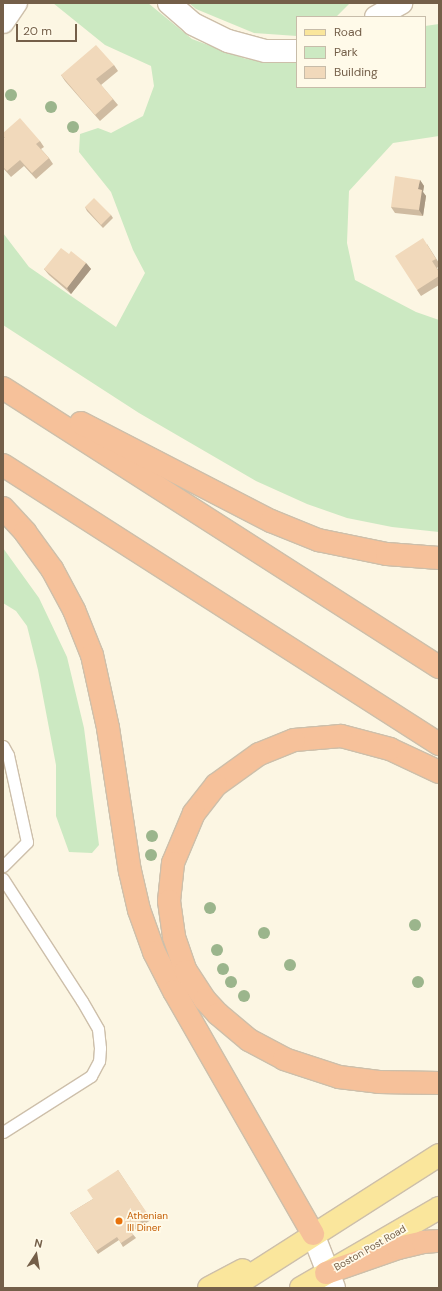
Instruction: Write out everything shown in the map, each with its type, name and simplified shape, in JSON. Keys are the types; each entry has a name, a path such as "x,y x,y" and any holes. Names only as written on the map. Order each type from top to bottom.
{"highway":[{"path":"3,383 271,521 318,540 387,554 439,558"},
{"path":"3,388 439,667"},
{"path":"3,465 439,744"},
{"path":"3,508 25,532 52,569 74,610 92,655 108,728 130,871 139,910 154,952 178,998 313,1234"},
{"path":"439,772 384,747 341,736 294,740 259,754 216,785 194,813 174,862 169,901 174,937 189,976 218,1014 249,1040 284,1059 339,1077 379,1082 439,1083"},
{"path":"330,1280 398,1248 423,1242 439,1241"}],"main road":[{"path":"231,1288 313,1234 439,1155"},
{"name":"Boston Post Road","path":"301,1288 330,1280 439,1208"},
{"path":"209,1288 313,1234"}],"street":[{"path":"3,22 16,3"},
{"path":"169,3 193,24 228,41 266,51 296,51"},
{"path":"378,16 401,3"},
{"path":"313,1234 330,1280"}],"lane":[{"path":"3,746 8,755 27,842 3,866"},
{"path":"3,879 82,1001 98,1029 100,1048 99,1061 91,1076 3,1132"}],"green space":[{"path":"53,3 148,3 192,39 246,59 296,63 296,88 426,88 426,26 439,24 439,136 393,143 349,191 347,243 355,280 416,312 439,320 439,532 392,527 347,518 307,504 256,481 139,413 3,325 3,233 29,267 116,327 145,273 133,250 111,192 79,152 80,134 98,128 111,133 143,116 154,86 151,66 105,45"},
{"path":"189,3 350,3 337,16 296,16 296,36 254,33 196,9"},
{"path":"3,548 39,598 67,657 84,728 99,845 92,853 69,852 56,816 56,765 38,670 27,626 16,611 3,603"}],"building":[{"path":"96,45 114,65 96,79 113,99 95,115 61,75"},
{"path":"20,118 40,141 36,144 49,158 32,173 20,160 7,171 3,167 3,140 5,138 3,133"},
{"path":"395,176 420,180 418,189 422,190 419,210 391,207"},
{"path":"94,198 111,215 101,225 85,207"},
{"path":"423,238 436,259 432,261 439,272 439,276 417,290 395,256"},
{"path":"61,248 69,254 71,251 86,263 67,288 44,269"},
{"path":"118,1170 149,1216 129,1229 133,1235 121,1243 117,1237 96,1251 70,1213 93,1199 87,1190"}],"place":[{"name":"Athenian III Diner","path":"119,1221"}]}
